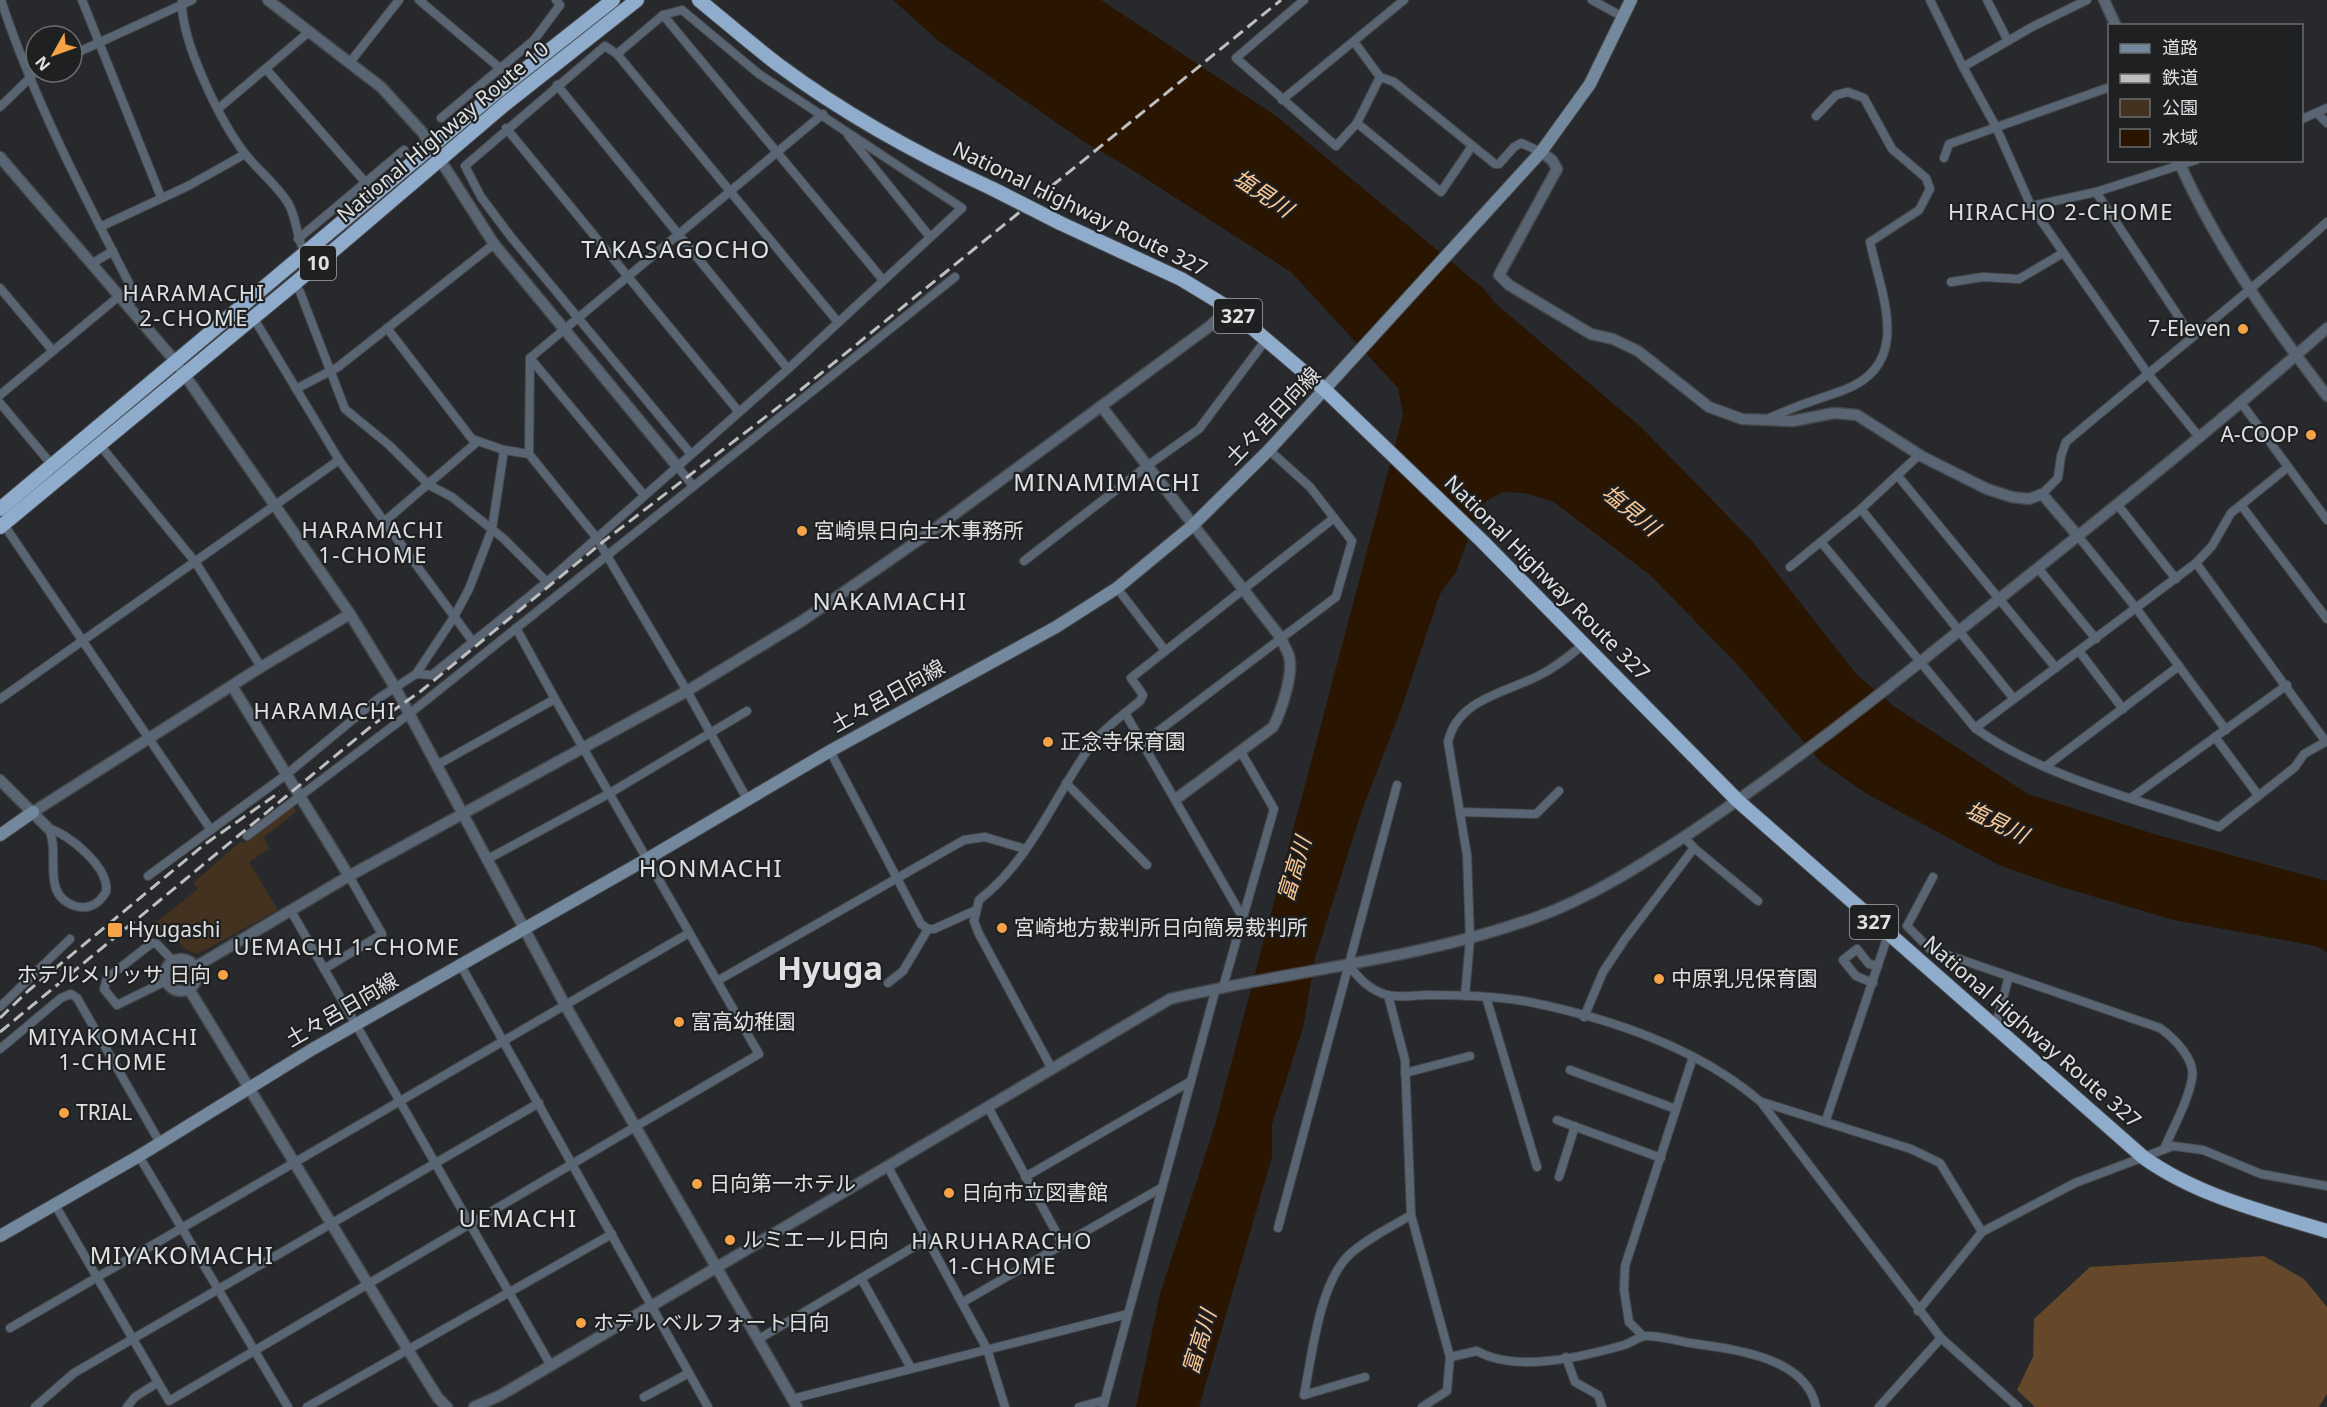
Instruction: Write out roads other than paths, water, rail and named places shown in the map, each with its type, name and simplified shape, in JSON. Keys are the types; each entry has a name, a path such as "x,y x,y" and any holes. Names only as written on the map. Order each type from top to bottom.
{"highway":[{"name":"National Highway Route 10","path":"0,509 433,146 613,0"},
{"name":"National Highway Route 10","path":"1,524 294,284 441,159 637,0"},
{"name":"National Highway Route 327","path":"699,0 781,66 871,126 943,166 1181,279 1229,308 1325,390 1389,449 1738,801 2143,1157 2169,1176 2200,1189 2327,1231"}],"main road":[{"name":"土々呂日向線","path":"0,1236 139,1156 159,1141 356,1024 647,859 830,751 1056,627 1117,588 1192,526 1269,450 1541,152 1590,84 1631,0"},
{"path":"0,836 33,813"}],"street":[{"path":"2,0 24,54"},
{"path":"82,0 161,197"},
{"path":"84,50 192,0"},
{"path":"268,0 351,61 381,87 433,146 494,244 693,486"},
{"path":"351,61 399,0"},
{"path":"419,0 501,69"},
{"path":"441,118 534,40 561,5 556,0"},
{"path":"1304,0 1236,58 1336,146 1357,123 1380,77"},
{"path":"1282,100 1355,43 1404,0"},
{"path":"1592,0 1623,18"},
{"path":"1930,0 1962,67 1996,127 2031,206 2148,374 2200,438"},
{"path":"1987,0 2008,41"},
{"path":"1962,67 2087,0"},
{"path":"2104,0 2115,24"},
{"path":"182,3 192,52 219,108 245,154 290,206 298,239 306,254"},
{"path":"416,674 432,675 547,582 788,369 837,321 962,208 823,114 759,74 682,10 663,15 617,54"},
{"path":"663,15 883,280"},
{"path":"219,108 310,31"},
{"path":"1355,43 1380,77 1394,82 1495,164 1499,164 1514,147 1521,143 1552,160 1557,169 1499,275 1509,285 1591,334 1613,339 1638,351 1708,407 1742,419 1793,421 1834,413 1857,415 1920,454 1987,489 2012,497 2029,499 2042,494 2058,478 2061,456 2066,442 2250,292 2327,222"},
{"path":"691,454 490,210 465,166 506,128 605,46 617,54 837,321"},
{"path":"266,69 366,183"},
{"path":"0,107 24,82"},
{"path":"36,84 74,179 113,251 133,294 128,308"},
{"path":"557,85 788,369"},
{"path":"1944,158 1949,144 2108,87"},
{"path":"1766,420 1789,408 1845,390 1873,375 1886,353 1887,323 1870,242 1919,210 1930,189 1926,178 1892,149 1864,98 1848,92 1836,95 1816,116"},
{"path":"2303,118 2327,108"},
{"path":"2318,112 2327,123"},
{"path":"747,799 687,691 596,537 529,453 530,358 823,114"},
{"path":"1357,123 1442,192 1472,146"},
{"path":"841,126 930,237"},
{"path":"506,128 739,412"},
{"path":"298,239 404,150"},
{"path":"100,227 188,186 245,154"},
{"path":"0,157 175,362 350,614 396,689 564,1004 637,1126 795,1403 911,1368 1128,1314"},
{"path":"2031,206 2096,192 2179,164 2214,236 2250,292 2327,396"},
{"path":"2096,192 2192,337"},
{"path":"296,389 331,371 494,244"},
{"path":"91,264 113,251"},
{"path":"1951,282 1983,277 2019,279 2063,253"},
{"path":"247,836 409,714 955,278"},
{"path":"294,284 300,292 345,409 389,445 429,485 452,497 492,529 547,582"},
{"path":"0,288 53,351"},
{"path":"0,395 118,297"},
{"path":"195,967 349,876 687,691 802,621 1101,406 1210,326 1229,308"},
{"path":"253,318 339,460 473,642"},
{"path":"387,328 477,442 504,450 529,453"},
{"path":"474,1407 501,1395 717,1265 888,1167 1170,999 1224,987 1346,966 1470,939 1539,917 1615,881 1738,801 1802,756 1890,688 2242,404 2327,328"},
{"path":"1024,561 1199,429 1265,340"},
{"path":"530,358 644,495"},
{"path":"0,403 52,465"},
{"path":"2242,404 2327,520"},
{"path":"1101,406 1281,638 1289,657 1290,669 1279,716 1273,727 1176,800"},
{"path":"385,521 477,442"},
{"path":"99,444 196,563 261,667"},
{"path":"148,876 287,774 379,698 416,674 454,617 469,589 492,529 504,450"},
{"path":"1144,742 1336,597 1352,541 1310,487 1269,450"},
{"path":"1790,567 1861,509 1920,454"},
{"path":"0,699 339,460"},
{"path":"1975,728 2196,563 2212,546 2232,513 2288,467"},
{"path":"1898,476 2056,668"},
{"path":"2042,494 2136,609 2226,730"},
{"path":"2117,504 2176,579"},
{"path":"2241,505 2327,619"},
{"path":"1861,509 2014,699"},
{"path":"1052,1069 978,932 974,911 979,900 991,890 1041,830 1066,783 1094,742 1140,701 1143,695 1131,678 1241,588 1334,518"},
{"path":"1,524 151,738 212,830"},
{"path":"1821,542 1975,728 1991,740 2045,766 2131,798 2219,826 2295,767 2304,754 2326,742 2287,685 2196,563"},
{"path":"2038,568 2096,639"},
{"path":"1117,588 1164,649"},
{"path":"33,813 261,667 350,614"},
{"path":"55,1205 169,1401 759,1054 516,628"},
{"path":"1465,996 1470,939 1467,855 1448,742 1459,715 1470,707 1540,675 1584,644"},
{"path":"2079,651 2122,710"},
{"path":"2045,766 2179,666"},
{"path":"2131,798 2287,685"},
{"path":"232,686 301,796 382,934 324,969"},
{"path":"437,765 555,699"},
{"path":"486,860 610,793 747,711"},
{"path":"1125,714 1144,742 1243,918"},
{"path":"2215,737 2258,795"},
{"path":"830,751 921,924 928,929"},
{"path":"1079,1407 1104,1404 1191,1081 1224,987 1274,809 1241,752"},
{"path":"0,780 48,828 67,837 99,867 105,876 106,891 92,905 84,908 69,903 56,888 52,871 55,847 48,828"},
{"path":"1066,783 1147,865"},
{"path":"1278,1228 1335,1024 1346,966 1397,785"},
{"path":"1460,812 1536,814 1559,791"},
{"path":"717,981 896,876 964,840 974,837 997,839 1024,849"},
{"path":"1684,837 1758,901"},
{"path":"1584,1017 1603,972 1624,939 1694,848"},
{"path":"1933,876 1907,926 1930,949 2160,1028 2170,1035 2190,1064 2193,1077 2164,1149"},
{"path":"291,911 550,1364"},
{"path":"888,982 903,971 928,929 974,911"},
{"path":"10,1328 688,933"},
{"path":"1826,1120 1888,935"},
{"path":"0,1007 70,939"},
{"path":"166,981 117,1005 104,989 107,978 152,943 157,944 172,961"},
{"path":"1873,983 1856,976 1843,960 1857,949 1869,964 1878,966"},
{"path":"188,960 195,967 196,982 189,989 176,990 166,981 166,969 172,961 188,960"},
{"path":"460,964 708,1407"},
{"path":"1346,966 1361,981 1388,995 1465,996 1523,1001 1584,1017 1693,1057 1743,1086 1761,1102 1883,1259 1918,1311 1941,1338 2018,1407"},
{"path":"1995,1028 2009,976"},
{"path":"189,989 408,1350 438,1398 447,1407"},
{"path":"0,1049 61,998 71,994 77,998 159,1141"},
{"path":"1388,995 1405,1060 1411,1215 1450,1357 1447,1391 1422,1407"},
{"path":"1486,997 1537,1167"},
{"path":"1405,1073 1470,1056"},
{"path":"1693,1057 1625,1266 1624,1290 1629,1322 1643,1336 1744,1351 1769,1361 1793,1372 1814,1399 1816,1407"},
{"path":"1569,1070 1676,1109"},
{"path":"1025,1177 1191,1081"},
{"path":"1761,1102 1826,1120 1911,1149 1940,1163 1982,1232"},
{"path":"34,1407 74,1373 538,1103"},
{"path":"988,1107 1062,1243"},
{"path":"1557,1120 1660,1158"},
{"path":"1559,1177 1575,1126"},
{"path":"1918,1311 1982,1232 2075,1183 2173,1146 2203,1150 2260,1174 2327,1186"},
{"path":"139,1156 288,1407"},
{"path":"888,1167 987,1348 1005,1407"},
{"path":"963,1302 1161,1188"},
{"path":"1365,1377 1304,1395 1331,1284 1348,1256 1411,1215"},
{"path":"307,1407 612,1234"},
{"path":"759,1339 927,1239"},
{"path":"861,1278 911,1368"},
{"path":"1450,1357 1477,1351 1491,1359 1531,1362 1627,1345 1643,1336"},
{"path":"1879,1407 1941,1338"},
{"path":"1566,1357 1575,1382 1598,1395 1602,1407"},
{"path":"644,1396 689,1373"},
{"path":"127,1407 135,1397 157,1383"}],"water":[{"path":"893,0 1101,0 1276,116 1484,289 1496,304 1642,428 1752,541 1857,675 1895,707 2028,794 2154,834 2327,881 2327,952 2316,946 2174,920 2058,886 1999,865 1867,794 1821,762 1738,665 1650,575 1554,502 1525,493 1504,492 1489,499 1480,507 1456,572 1440,594 1404,701 1361,813 1315,958 1303,1028 1272,1124 1272,1157 1199,1407 1136,1407 1160,1294 1215,1125 1403,415 1398,388 1291,272 1123,164 1083,141 940,42"}],"railway":[{"path":"0,1032 374,724 421,691 604,541 798,392 1281,0"},
{"path":"0,1018 28,991 205,844 280,792"}],"place":[{"name":"7-Eleven","path":"2243,329"},
{"name":"A-COOP","path":"2311,435"},
{"name":"宮崎県日向土木事務所","path":"802,531"},
{"name":"正念寺保育園","path":"1048,742"},
{"name":"宮崎地方裁判所日向簡易裁判所","path":"1002,928"},
{"name":"Hyugashi","path":"115,930"},
{"name":"ホテルメリッサ 日向","path":"223,975"},
{"name":"中原乳児保育園","path":"1659,979"},
{"name":"富高幼稚園","path":"679,1022"},
{"name":"TRIAL","path":"64,1113"},
{"name":"日向第一ホテル","path":"697,1184"},
{"name":"日向市立図書館","path":"949,1193"},
{"name":"ルミエール日向","path":"730,1240"},
{"name":"ホテル ベルフォート日向","path":"581,1323"}],"district":[{"name":"HIRACHO 2-CHOME","path":"2061,212"},
{"name":"TAKASAGOCHO","path":"676,250"},
{"name":"HARAMACHI 2-CHOME","path":"194,306"},
{"name":"MINAMIMACHI","path":"1107,483"},
{"name":"HARAMACHI 1-CHOME","path":"373,542"},
{"name":"NAKAMACHI","path":"890,602"},
{"name":"HARAMACHI","path":"325,711"},
{"name":"HONMACHI","path":"711,869"},
{"name":"UEMACHI 1-CHOME","path":"347,947"},
{"name":"Hyuga","path":"830,968"},
{"name":"MIYAKOMACHI 1-CHOME","path":"113,1050"},
{"name":"UEMACHI","path":"518,1219"},
{"name":"HARUHARACHO 1-CHOME","path":"1002,1254"},
{"name":"MIYAKOMACHI","path":"182,1256"}],"water label":[{"name":"塩見川","path":"1263,193"},
{"name":"塩見川","path":"1631,510"},
{"name":"塩見川","path":"1997,822"},
{"name":"富高川","path":"1294,869"},
{"name":"富高川","path":"1199,1342"}]}
